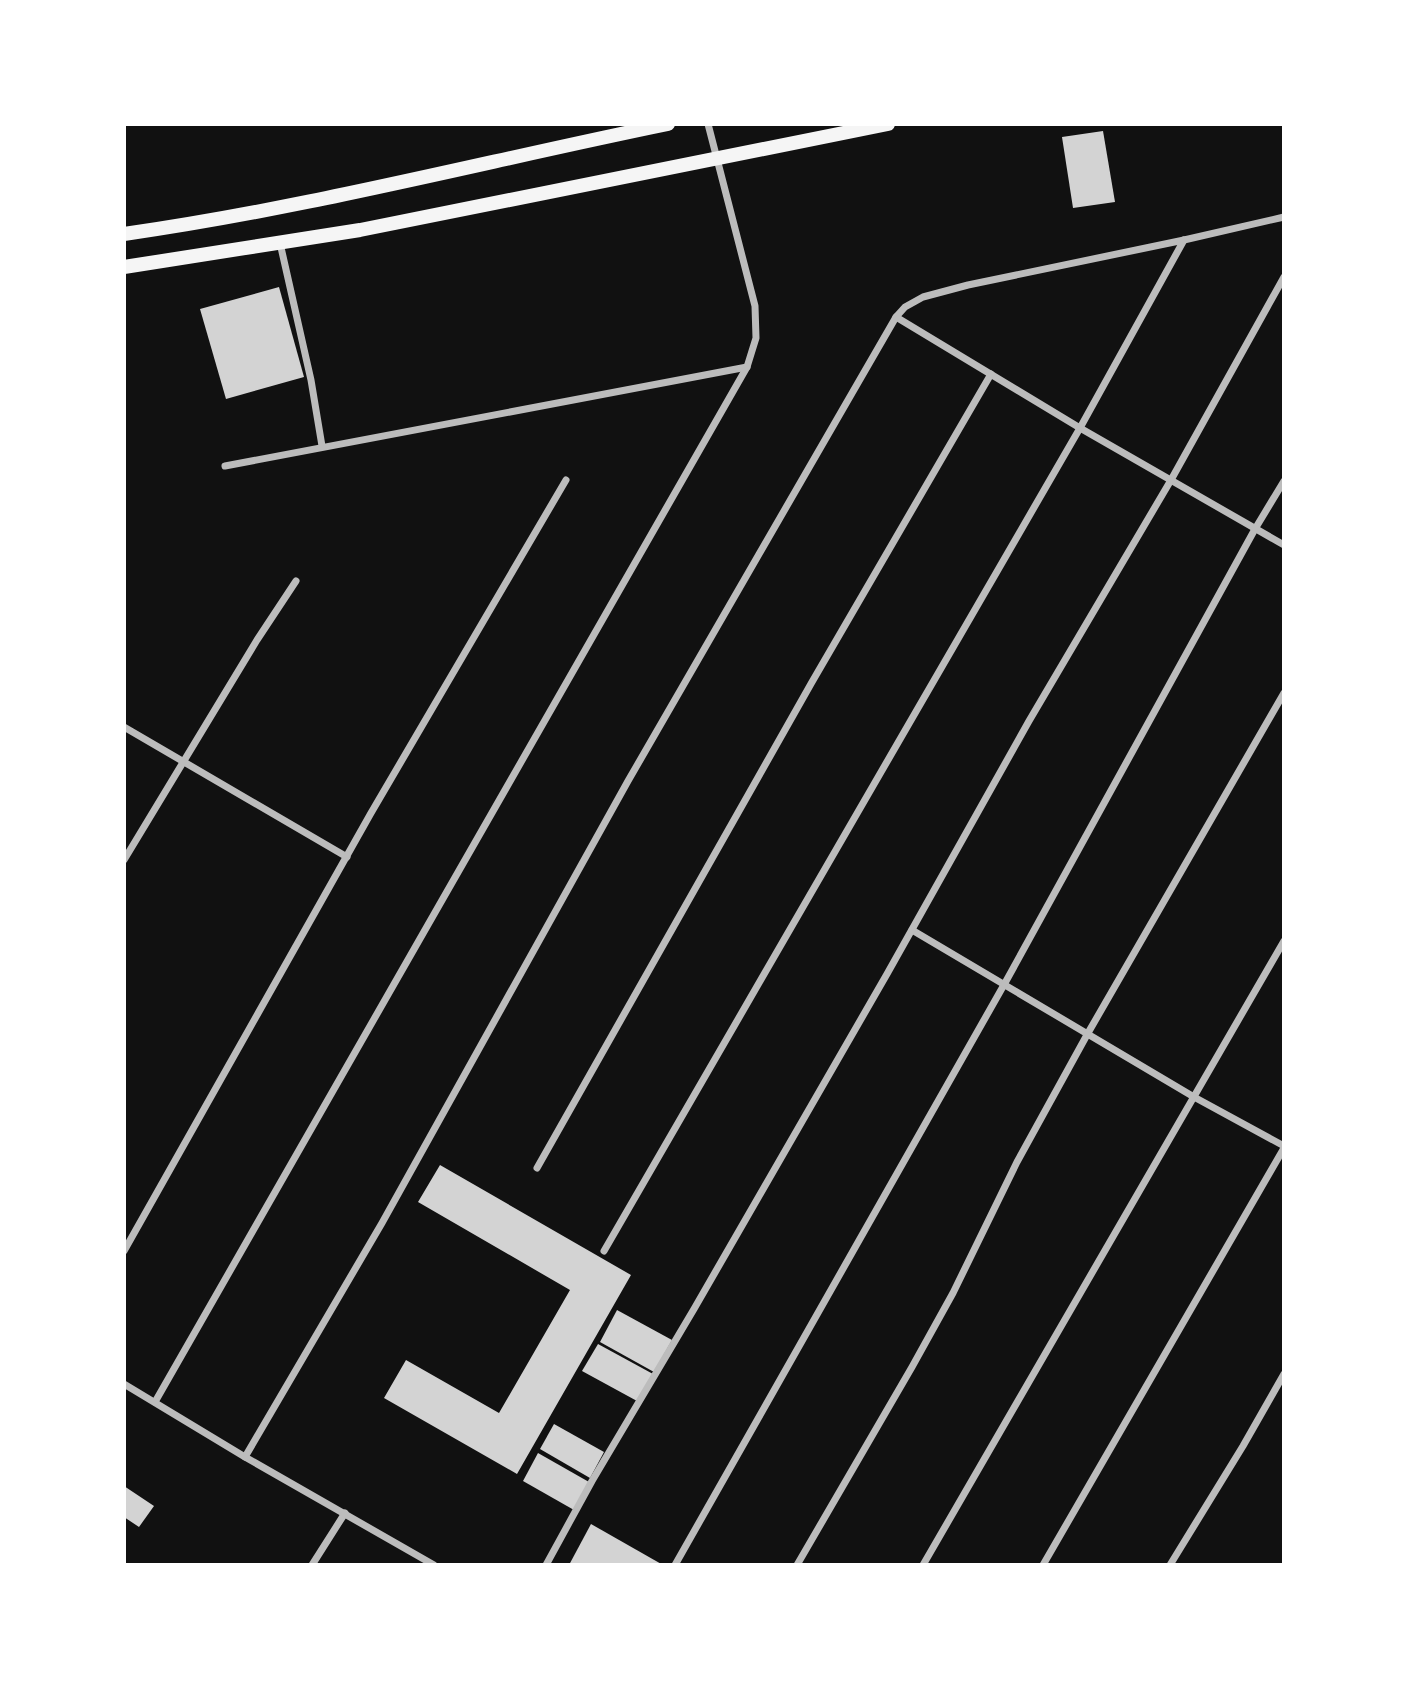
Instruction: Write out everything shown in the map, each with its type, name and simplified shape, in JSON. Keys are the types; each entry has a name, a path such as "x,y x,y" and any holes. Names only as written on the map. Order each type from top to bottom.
{"main road":[{"path":"124,234 344,194 668,124"},
{"path":"124,267 359,230 888,124"}],"street":[{"path":"155,1402 747,367 756,338 755,306 708,124"},
{"path":"245,1457 382,1223 628,781 896,317 905,306 923,297 968,285 1284,217"},
{"path":"604,1251 1080,428 1184,240"},
{"path":"280,243 323,446"},
{"path":"546,1565 1029,722 1171,480 1284,277"},
{"path":"896,317 1080,428 1284,545"},
{"path":"225,466 747,367"},
{"path":"537,1168 812,682 991,374"},
{"path":"124,1251 347,857 566,480"},
{"path":"675,1565 1005,983 1284,481"},
{"path":"124,860 257,640 296,581"},
{"path":"797,1565 947,1304 1017,1162 1088,1034 1284,693"},
{"path":"124,727 347,857"},
{"path":"912,930 1194,1097 1284,1147 1043,1565"},
{"path":"923,1565 1284,941"},
{"path":"1170,1565 1284,1374"},
{"path":"124,1384 424,1562 434,1565"},
{"path":"312,1565 345,1513"}],"building":[{"path":"1103,131 1115,202 1073,208 1062,137"},
{"path":"279,287 304,377 226,399 200,309"},
{"path":"440,1165 631,1275 517,1474 384,1398 406,1360 499,1413 570,1290 418,1202"},
{"path":"617,1310 672,1340 654,1372 600,1342"},
{"path":"598,1344 653,1374 637,1401 582,1371"},
{"path":"554,1424 604,1452 590,1478 540,1449"},
{"path":"538,1453 589,1482 574,1510 523,1481"},
{"path":"124,1486 154,1506 139,1527 124,1517"},
{"path":"591,1524 663,1565 569,1565"}]}
